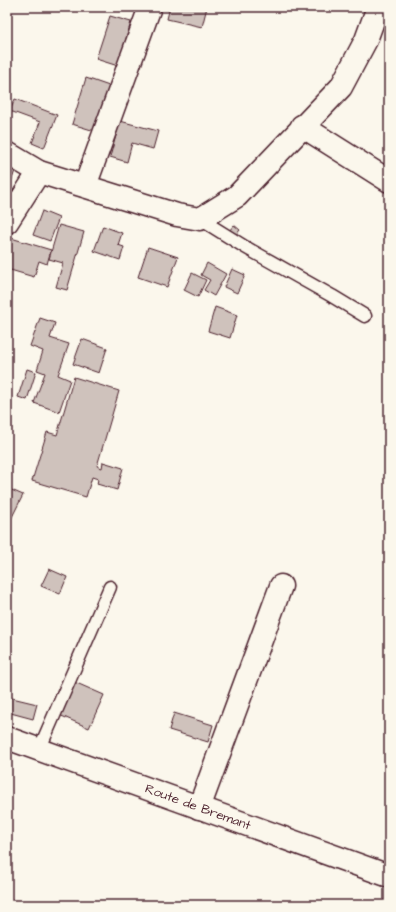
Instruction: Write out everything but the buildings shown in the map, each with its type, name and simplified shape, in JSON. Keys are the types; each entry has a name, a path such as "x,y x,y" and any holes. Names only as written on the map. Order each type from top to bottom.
{"street":[{"path":"85,186 150,7"},
{"path":"7,153 39,172 177,215 200,219 237,196 302,126 341,87 366,40 378,7"},
{"path":"302,126 389,181"},
{"path":"7,222 39,172"},
{"path":"199,808 281,586"},
{"name":"Route de Bremant","path":"7,738 389,876"}],"lane":[{"path":"200,219 245,247 365,316"},
{"path":"39,750 110,587"}]}
